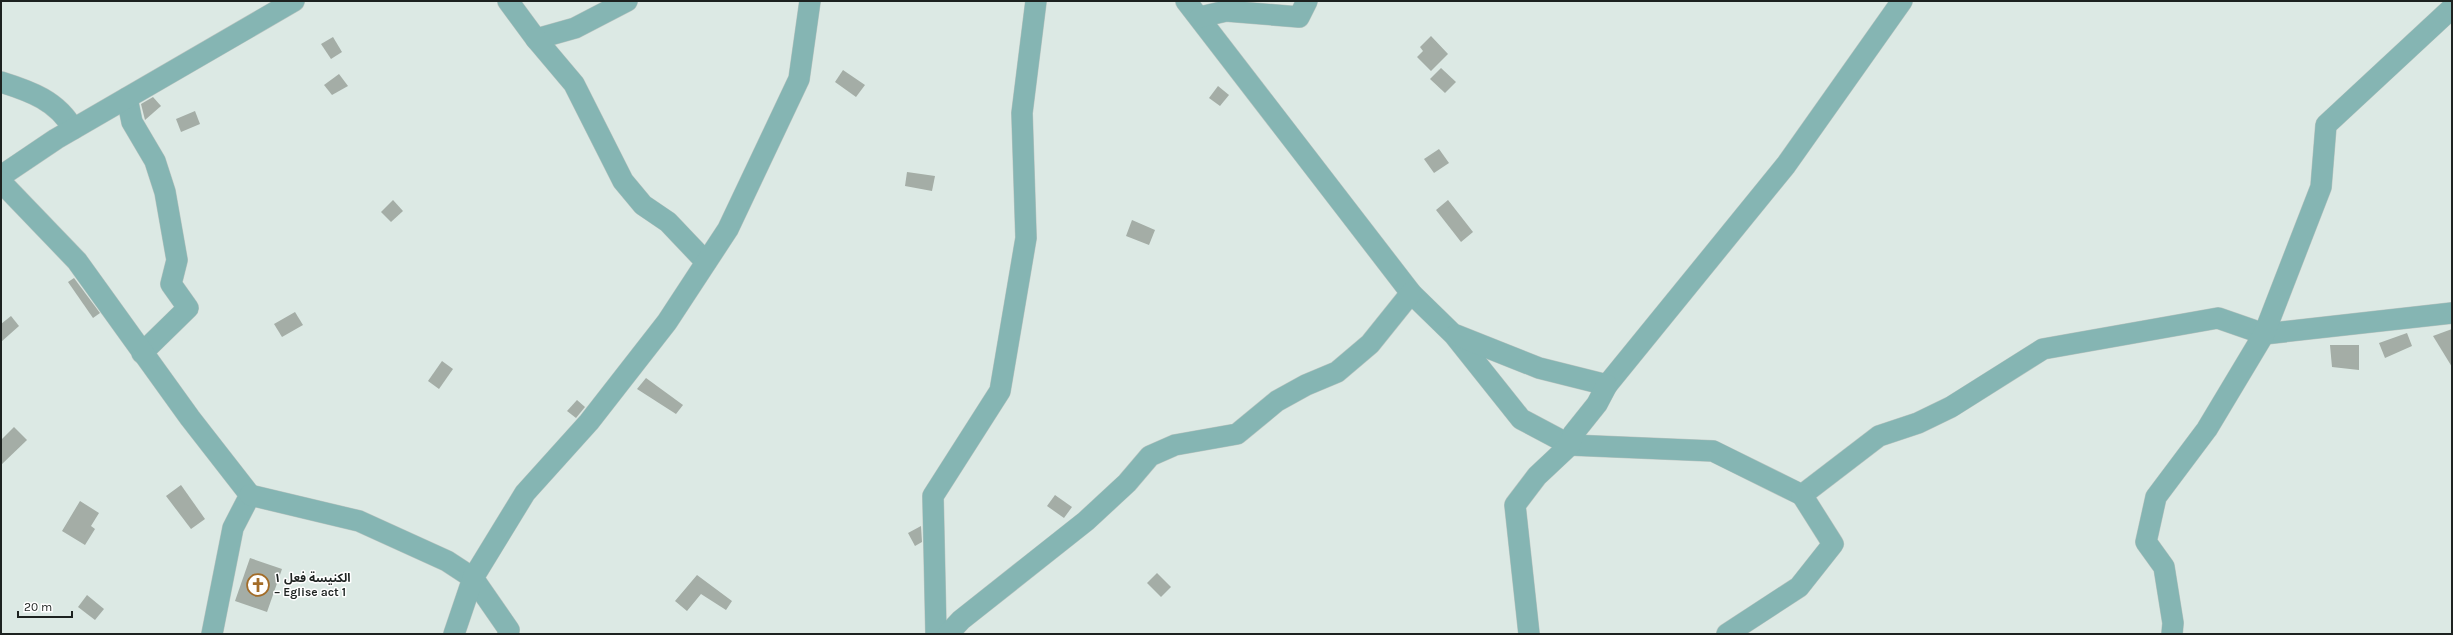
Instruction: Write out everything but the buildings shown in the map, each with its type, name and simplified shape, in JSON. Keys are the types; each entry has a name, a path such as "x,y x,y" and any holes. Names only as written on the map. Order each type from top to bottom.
{"street":[{"path":"1,176 74,129 294,1"},
{"path":"508,1 536,39 574,84 623,181 643,206 668,222 706,262"},
{"path":"536,39 575,28 627,1"},
{"path":"454,634 473,578 525,493 589,422 667,322 728,229 799,79 810,1"},
{"path":"936,634 933,496 1000,391 1026,238 1022,113 1036,1"},
{"path":"1186,1 1200,17 1338,201 1411,293 1454,335 1521,419 1570,445 1713,451 1802,495 1833,544 1799,587 1727,634"},
{"path":"1200,17 1226,10 1299,17 1307,1"},
{"path":"1529,634 1515,505 1537,476 1570,445 1573,434 1597,404 1607,385 1786,165 1902,1"},
{"path":"2172,634 2173,623 2164,567 2146,542 2156,497 2207,429 2264,334 2321,187 2326,125 2452,8"},
{"path":"1,82 24,90 45,100 65,114 74,129"},
{"path":"127,98 132,122 155,162 166,192 177,260 171,284 188,308 142,353"},
{"path":"1,182 77,261 142,353 250,495 359,521 422,548 473,578 509,630 508,634"},
{"path":"948,634 961,620 1086,521 1127,483 1150,456 1175,445 1237,434 1277,401 1306,385 1337,372 1370,344 1411,293"},
{"path":"1802,495 1880,436 1918,423 1951,407 2043,350 2218,318 2264,334 2452,314"},
{"path":"1454,335 1539,368 1607,385"},
{"path":"212,634 233,528 250,495"}],"place":[{"name":"الكنيسة فعل ۱ – Eglise act 1","path":"258,585"}]}
